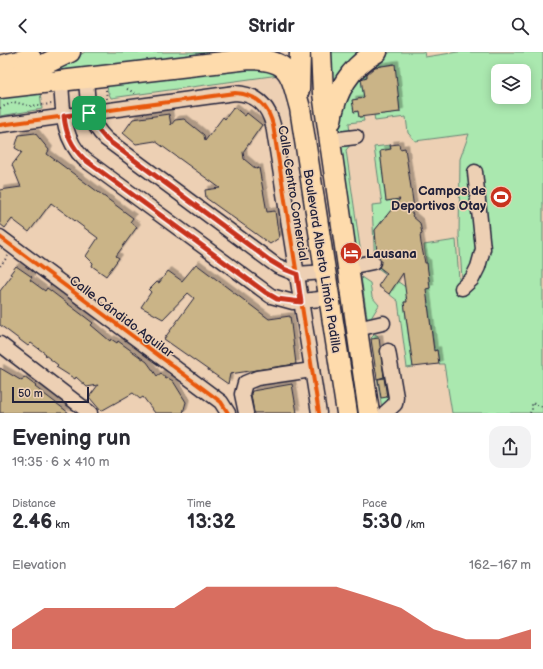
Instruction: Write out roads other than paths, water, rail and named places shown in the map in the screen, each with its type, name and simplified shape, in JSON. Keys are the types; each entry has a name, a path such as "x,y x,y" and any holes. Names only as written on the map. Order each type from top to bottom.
{"highway":[{"path":"0,66 51,52"},
{"path":"0,81 41,66 70,52"},
{"path":"300,52 300,108"},
{"name":"Boulevard Alberto Limón Padilla","path":"321,52 323,93 369,413"},
{"path":"330,137 332,111 341,88 347,78 359,65 377,52"},
{"path":"0,88 249,59 262,59 274,61 285,67 290,75 300,108"},
{"name":"Boulevard Alberto Limón Padilla","path":"300,108 348,413"}],"street":[{"path":"86,79 89,113 96,127 106,139 269,260 284,269 297,274 325,272"},
{"path":"61,82 67,134 72,144 84,159 265,292 277,299 301,302 329,298"},
{"name":"Calle Centro Comercial","path":"89,113 235,93 250,95 258,99 270,114 319,413"},
{"path":"0,125 89,113"},
{"path":"330,137 356,137"},
{"path":"462,288 472,279 478,267 483,249 475,172"},
{"name":"Calle Cándido Aguilar","path":"1,241 221,402 228,413"},
{"path":"349,267 373,262"},
{"path":"357,328 383,324"},
{"path":"0,344 90,413"},
{"path":"385,413 395,404 396,397 388,351"},
{"path":"246,413 242,394 245,384 257,378 312,370"}],"place":[{"name":"Campos de Deportivos Otay","path":"501,197"},
{"name":"Lausana","path":"351,253"}]}
